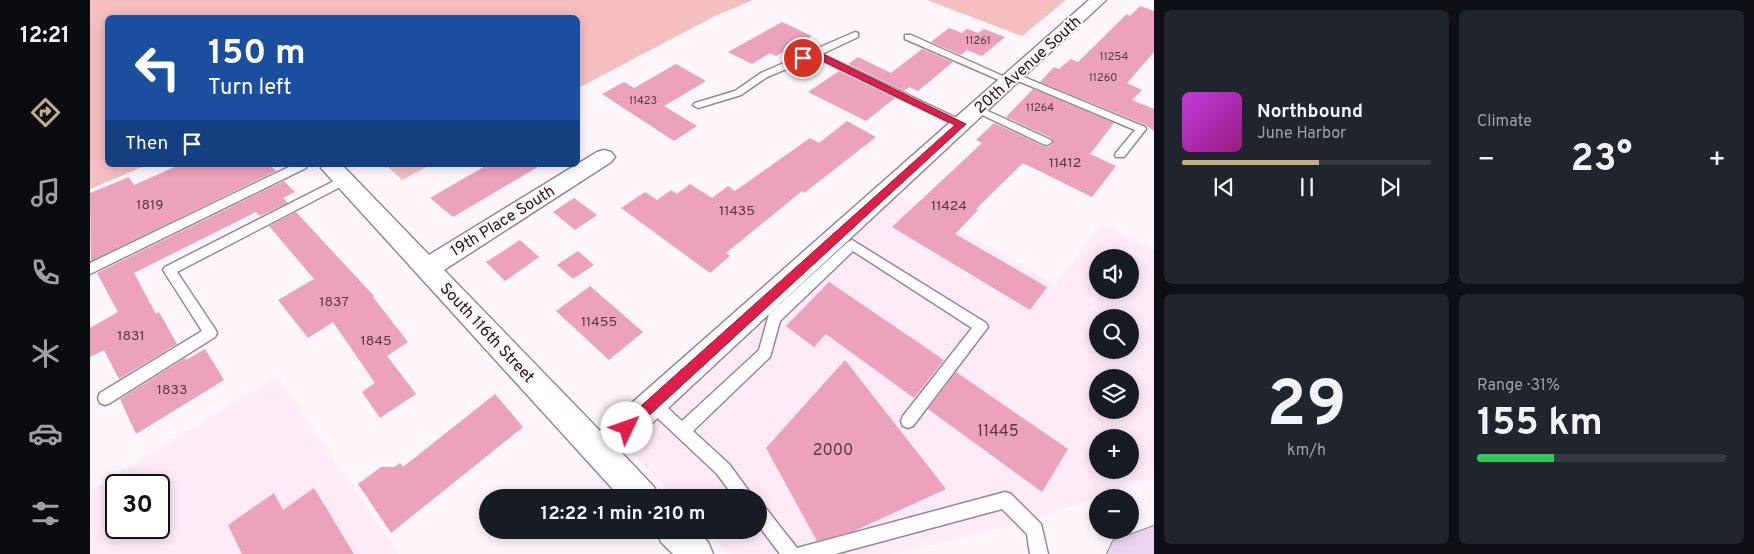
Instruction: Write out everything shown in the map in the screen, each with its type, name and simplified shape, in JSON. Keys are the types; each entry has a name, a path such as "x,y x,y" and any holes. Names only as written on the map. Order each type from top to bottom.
{"main road":[{"path":"1126,554 1154,545"}],"street":[{"name":"20th Avenue South","path":"600,451 1098,0"},
{"name":"19th Place South","path":"426,268 604,157"},
{"name":"South 116th Street","path":"335,171 635,489"},
{"path":"682,539 696,554"}],"lane":[{"path":"698,105 738,92 764,74 815,54 855,35"},
{"path":"908,37 1141,129 1120,155"},
{"path":"815,54 969,117 1046,142"},
{"path":"90,269 298,167"},
{"path":"105,398 210,333 169,270 335,171"},
{"path":"682,431 766,353 774,318 852,245 981,327 908,421"},
{"path":"653,404 723,469 739,489"},
{"path":"803,554 1005,500 1035,530 1039,554"},
{"path":"767,523 791,554"}],"shaded area":[{"path":"90,0 753,0 715,16 580,87 580,15 105,15 105,167 142,167 90,189"},
{"path":"927,0 1066,0 1022,36"},
{"path":"388,167 426,167 402,180"},
{"path":"897,195 1056,285 1101,223 1154,250 1154,477 1120,489 1089,489 1089,500 1029,521 894,554 729,554 715,539 767,539 767,489 667,489 626,447"},
{"path":"277,376 398,554 90,554 90,491 105,482 105,539 170,539 170,474 118,474"}],"building":[{"path":"1140,6 1154,11 1154,52 1127,83 1142,90 1132,100 1154,109 1154,131 1146,125 1040,82 1054,67 1059,69 1071,59 1078,62 1127,14 1130,16"},
{"path":"782,22 812,36 776,56 770,53 752,64 728,52"},
{"path":"949,28 962,33 967,29 978,33 984,29 1005,37 982,56 967,50 961,55 931,42"},
{"path":"922,49 953,62 918,91 909,87 904,91 848,64 858,57 891,73"},
{"path":"676,64 706,81 664,106 697,126 674,141 602,94 624,82 634,88"},
{"path":"839,71 895,98 866,121 808,92"},
{"path":"1033,89 1114,123 1090,154 1116,166 1092,197 1023,163 976,209 978,210 955,234 1047,287 1030,310 892,227 982,143 976,140 994,123 1043,146 1048,147 1053,144 1052,138 1006,117"},
{"path":"847,121 876,137 804,193 802,191 726,253 730,256 710,273 621,208 645,192 657,200 671,190 677,194 690,184 712,198 728,186 735,191 810,138 819,143"},
{"path":"174,167 272,167 276,171 91,261 90,193 129,177 134,185"},
{"path":"484,167 538,167 453,217 430,198"},
{"path":"284,181 295,192 283,198 288,203 260,216 256,212 134,273 156,314 159,312 177,344 119,379 104,350 90,357 90,328 118,312 97,273"},
{"path":"574,198 597,215 575,230 553,212"},
{"path":"296,212 374,296 408,342 387,356 416,394 380,418 362,392 375,383 333,322 308,338 278,300 314,279 269,226"},
{"path":"520,240 539,257 505,281 486,262"},
{"path":"578,251 594,265 573,279 557,265"},
{"path":"829,282 944,360 914,398 826,334 814,347 786,326"},
{"path":"590,286 643,332 609,360 556,311"},
{"path":"205,349 224,380 136,434 120,399 185,358 186,360"},
{"path":"845,360 946,489 854,531 817,541 766,448"},
{"path":"956,372 1068,449 1042,492 928,409"},
{"path":"495,394 523,427 391,533 358,484 381,467 394,467 400,463 403,467"},
{"path":"314,488 354,554 242,554 228,525 274,493 283,510"}],"route":[{"path":"627,428 961,124 815,54 803,58"}]}
